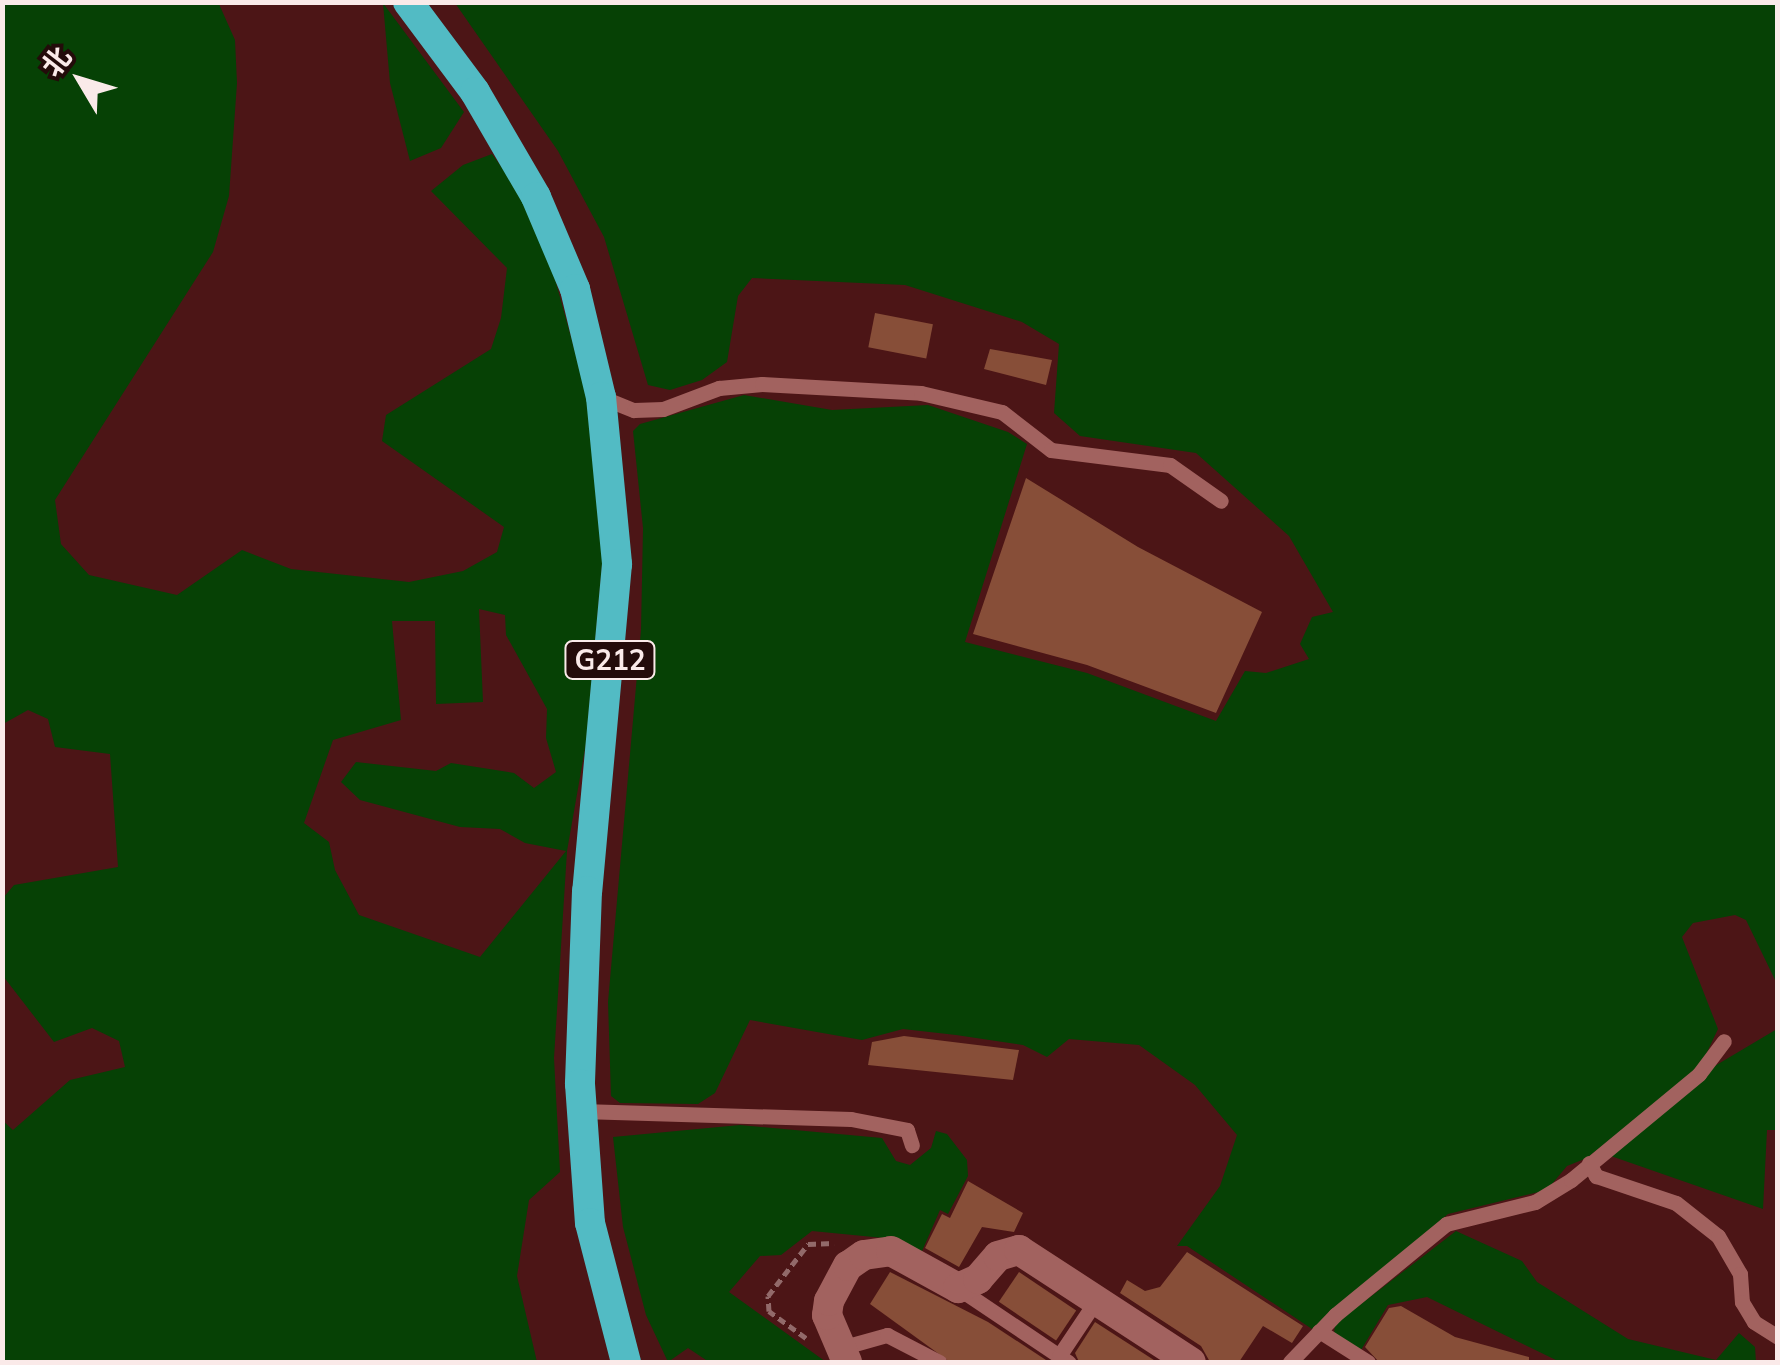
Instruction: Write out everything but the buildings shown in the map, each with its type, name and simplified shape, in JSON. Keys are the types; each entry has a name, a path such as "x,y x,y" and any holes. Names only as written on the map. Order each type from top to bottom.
{"highway":[{"name":"G212","path":"408,2 475,92 536,197 575,290 609,399"},
{"name":"G212","path":"428,2 489,86 551,192 594,308 609,399 617,564 587,891 588,1111 590,1223 626,1362"},
{"name":"G212","path":"588,1111 612,1263 642,1362"}],"street":[{"path":"846,1355 827,1315 829,1301 848,1266 864,1255 891,1250 958,1288 978,1280 998,1256 1019,1250 1191,1362"}],"lane":[{"path":"609,399 634,410 663,409 720,388 762,384 921,393 1002,412 1051,450 1170,464 1221,501"},
{"path":"1290,1362 1319,1331 1446,1224 1535,1202 1589,1163 1699,1074 1724,1040"},
{"path":"588,1111 868,1120 907,1130 912,1145"},
{"path":"1589,1163 1596,1176 1676,1203 1718,1236 1740,1274 1748,1312 1778,1337"},
{"path":"958,1288 1063,1360 1097,1298"},
{"path":"1319,1331 1368,1362"},
{"path":"846,1355 866,1336 887,1335 939,1362"}],"green space":[{"path":"3,3 241,3 219,4 235,40 237,83 229,196 213,252 55,500 61,544 89,575 177,595 242,550 291,569 409,582 463,571 497,552 504,527 382,441 386,415 491,349 501,318 507,268 431,191 463,165 492,154 516,187 552,268 589,403 603,553 586,743 567,851 554,1058 560,1172 529,1200 517,1276 537,1362 3,1362 2,1120 13,1130 70,1080 125,1067 119,1041 92,1028 54,1042 3,976 3,898 14,885 118,867 110,754 55,747 48,719 28,710 3,724","holes":["479,609 505,615 506,635 547,709 546,738 556,772 534,788 514,773 451,763 436,771 356,762 341,782 360,800 460,827 500,829 525,843 566,851 480,957 359,915 335,870 329,842 304,823 333,740 401,720 392,621 435,621 436,704 483,702"]},
{"path":"383,3 464,112 441,148 410,161 390,83"},
{"path":"455,3 1777,3 1777,984 1746,920 1735,915 1693,923 1682,937 1718,1029 1700,1067 1587,1158 1567,1166 1547,1190 1448,1214 1312,1329 1187,1246 1177,1246 1220,1186 1237,1135 1195,1085 1139,1045 1069,1039 1047,1057 1023,1045 956,1035 903,1029 862,1040 750,1020 715,1093 698,1104 620,1103 611,1096 608,1002 641,630 643,528 633,431 640,424 744,395 832,410 928,405 1008,432 1027,444 965,642 1087,673 1216,721 1245,671 1266,673 1309,659 1300,644 1312,617 1333,612 1289,536 1196,453 1080,436 1054,413 1059,344 1022,322 905,285 752,278 738,296 727,362 702,380 670,390 648,385 604,237 558,151"},
{"path":"1777,1029 1777,1130 1767,1130 1763,1209 1608,1155 1708,1070"},
{"path":"740,1125 882,1138 896,1161 910,1165 931,1148 936,1131 947,1134 967,1160 968,1176 948,1214 940,1210 919,1258 894,1239 812,1231 781,1255 760,1256 729,1292 826,1362 709,1362 688,1348 668,1362 646,1315 623,1227 613,1137"},
{"path":"1456,1231 1522,1261 1537,1282 1628,1339 1716,1360 1739,1333 1755,1347 1756,1362 1560,1362 1427,1297 1388,1305 1361,1350 1334,1335 1335,1324"}]}
